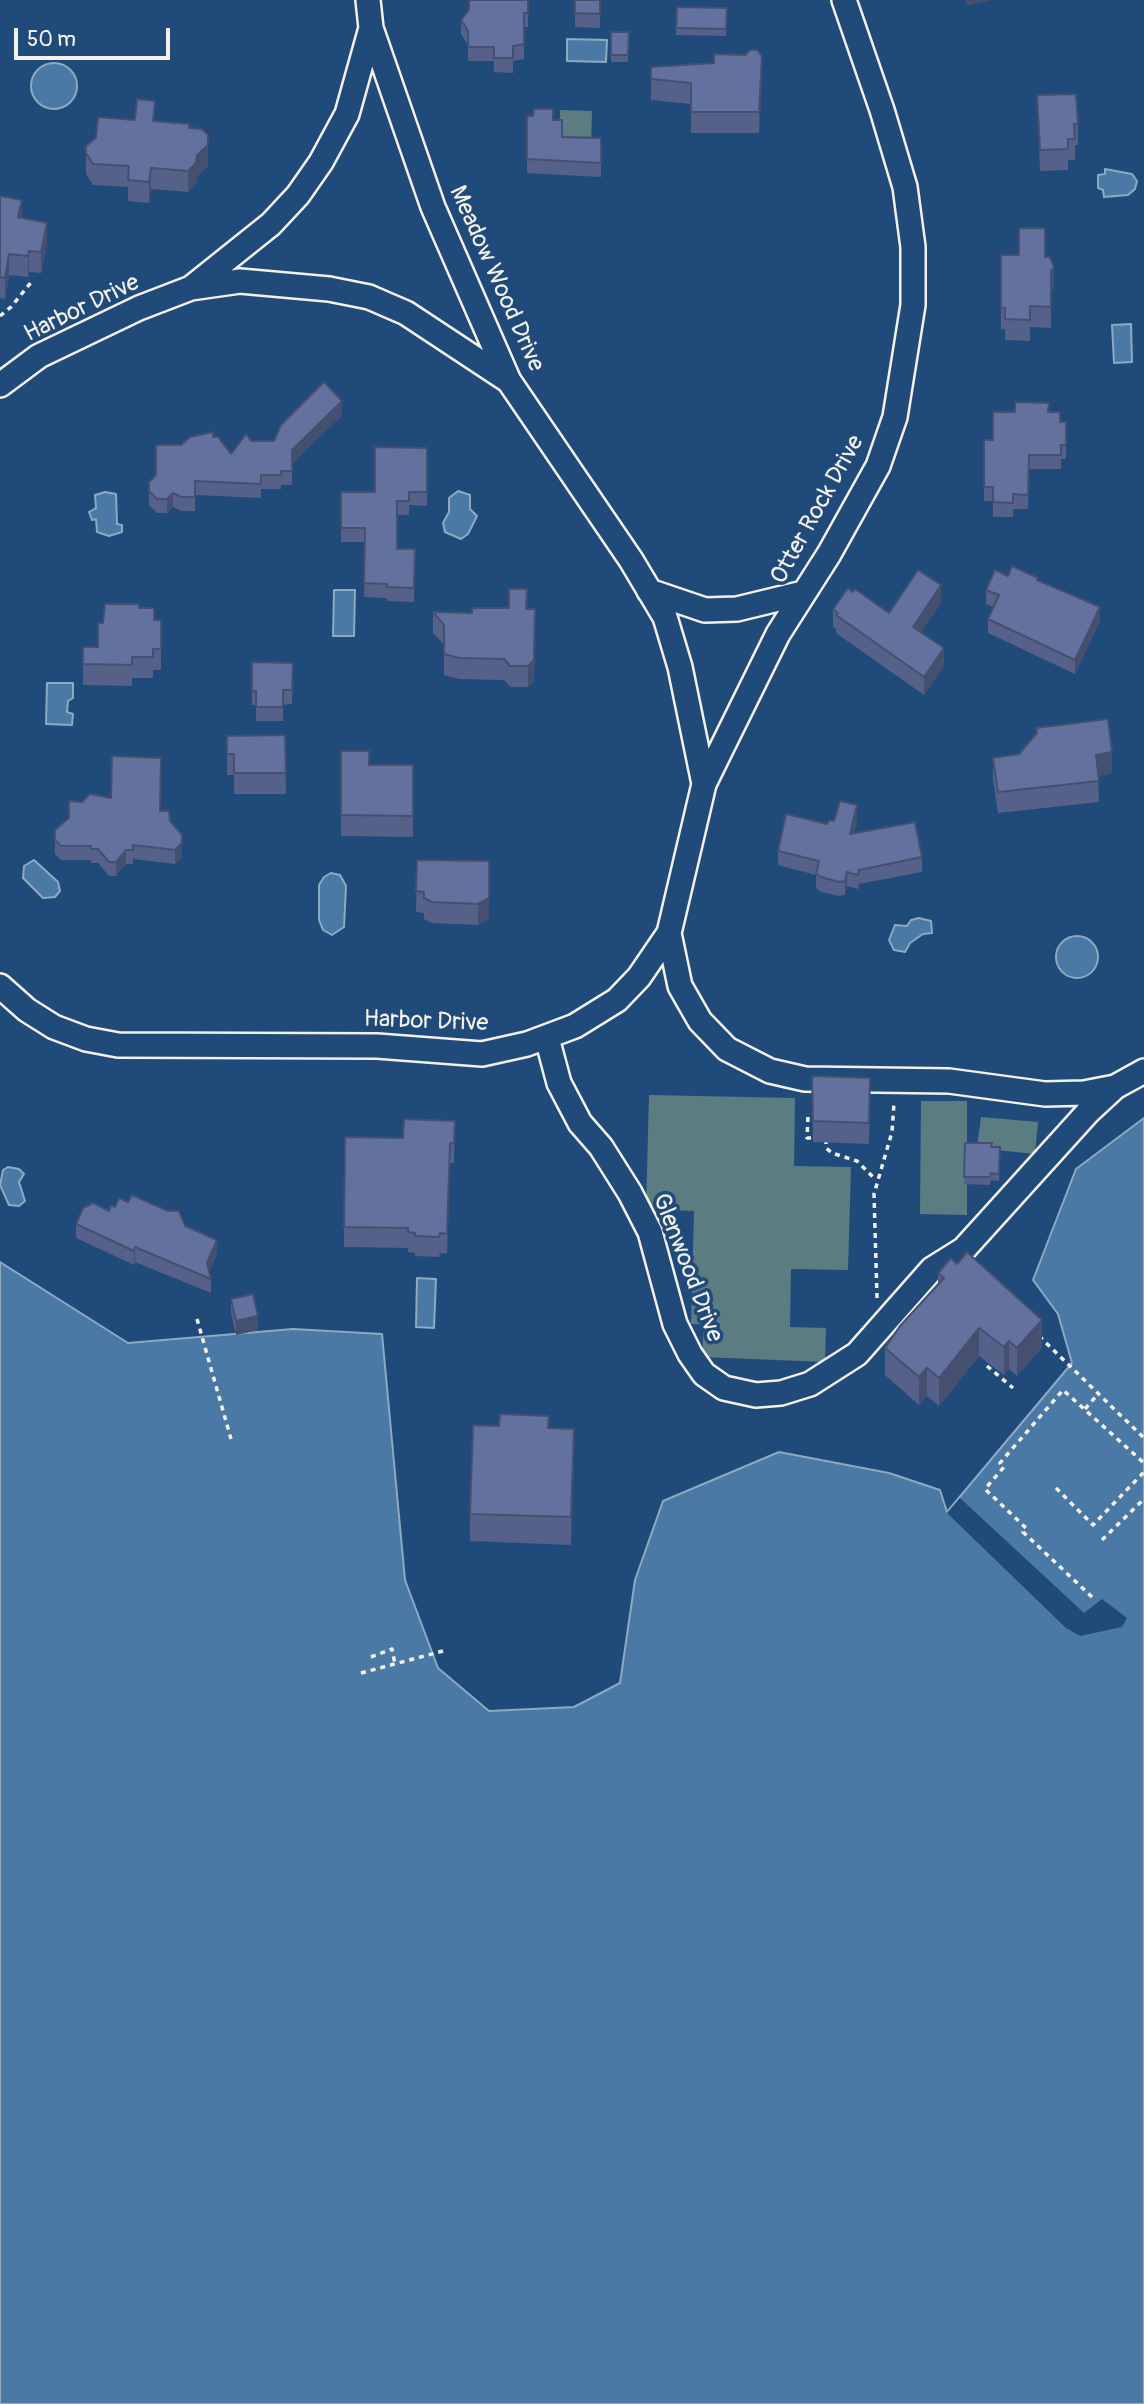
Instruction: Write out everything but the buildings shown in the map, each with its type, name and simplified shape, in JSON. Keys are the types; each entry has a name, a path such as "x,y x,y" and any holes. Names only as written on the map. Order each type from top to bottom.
{"street":[{"name":"Meadow Wood Drive","path":"368,0 371,28 433,207 509,381 665,617 680,667 704,784"},
{"name":"Otter Rock Drive","path":"704,784 758,671 829,554 878,466 895,417 913,305 913,247 905,187 883,110 844,0"},
{"name":"Harbor Drive","path":"191,288 271,224 306,184 347,114 371,28"},
{"name":"Harbor Drive","path":"0,385 40,356 139,308 191,288 240,281 329,289 369,297 406,313 509,381"},
{"path":"649,591 705,610 737,609 803,593"},
{"name":"Harbor Drive","path":"0,986 27,1010 54,1027 86,1039 118,1045 377,1046 482,1054 547,1038 575,1026 617,1000 639,978 669,933 704,784"},
{"name":"Glenwood Drive","path":"669,933 680,986 700,1021 727,1049 770,1071 805,1079 948,1081 1045,1094 1084,1093 1115,1087"},
{"name":"Glenwood Drive","path":"547,1038 564,1093 580,1122 601,1147 630,1193 649,1232 676,1324 704,1374 724,1388 742,1393 781,1393 810,1384 857,1354 932,1269 964,1249 1088,1112 1115,1087 1144,1071"}],"path":[{"path":"0,316 33,280"},
{"path":"891,1316 876,1296 878,1270 874,1194 894,1122 894,1080"},
{"path":"808,1117 807,1138 827,1136 833,1139"},
{"path":"827,1136 826,1148 832,1153 857,1161 877,1181"},
{"path":"197,1319 231,1439"},
{"path":"1034,1332 1144,1438"},
{"path":"987,1366 1013,1388"},
{"path":"1092,1597 1023,1532 1026,1528 985,1489 1004,1467 1000,1463 1063,1390 1144,1463"},
{"path":"1085,1409 1098,1394"},
{"path":"1056,1488 1093,1525 1144,1472"},
{"path":"1102,1540 1144,1499"},
{"path":"371,1657 392,1649 395,1664"},
{"path":"362,1673 443,1651"}],"green space":[{"path":"560,110 592,111 591,152 559,151"},
{"path":"649,1095 795,1098 794,1166 851,1167 848,1270 791,1269 790,1327 826,1328 825,1362 702,1357 704,1324 691,1324 694,1211 646,1209"},
{"path":"921,1101 967,1101 967,1215 920,1214"},
{"path":"981,1117 1038,1122 1035,1154 977,1148"}],"water":[{"path":"567,39 607,40 606,62 567,61"},
{"path":"54,63 71,69 77,86 71,103 54,109 37,103 31,86 37,69"},
{"path":"1105,169 1132,174 1137,181 1135,189 1128,195 1104,197 1103,190 1098,188 1098,175 1105,174"},
{"path":"1131,324 1132,362 1114,363 1112,325"},
{"path":"458,491 470,495 470,509 477,516 468,534 461,539 445,532 443,523 449,512 449,498"},
{"path":"105,492 116,494 117,524 122,525 122,532 109,536 97,532 96,519 92,520 89,512 96,508 95,495"},
{"path":"334,590 355,590 354,636 333,636"},
{"path":"47,683 73,683 73,698 68,701 67,712 73,714 72,725 46,724"},
{"path":"34,860 58,882 60,891 55,897 43,898 23,878 24,866"},
{"path":"331,873 340,875 346,886 344,927 332,935 323,930 319,920 319,885 324,877"},
{"path":"919,918 931,921 932,933 923,934 910,943 905,952 894,950 889,940 895,925 907,926 911,920"},
{"path":"1077,936 1092,942 1098,957 1092,972 1077,978 1062,972 1056,957 1062,942"},
{"path":"1144,1118 1144,2404 0,2404 0,1262 128,1343 293,1329 382,1334 405,1580 438,1668 489,1711 574,1707 620,1683 635,1580 663,1501 779,1452 889,1473 940,1490 947,1512 1072,1363 1058,1314 1033,1280 1076,1169"},
{"path":"8,1167 19,1169 24,1174 19,1182 25,1201 19,1206 9,1205 0,1185 3,1170"},
{"path":"417,1278 436,1279 434,1328 416,1327"}],"pier":[{"path":"960,1498 1084,1613 1102,1599 1127,1618 1122,1627 1080,1636 1066,1628 947,1513"}]}
